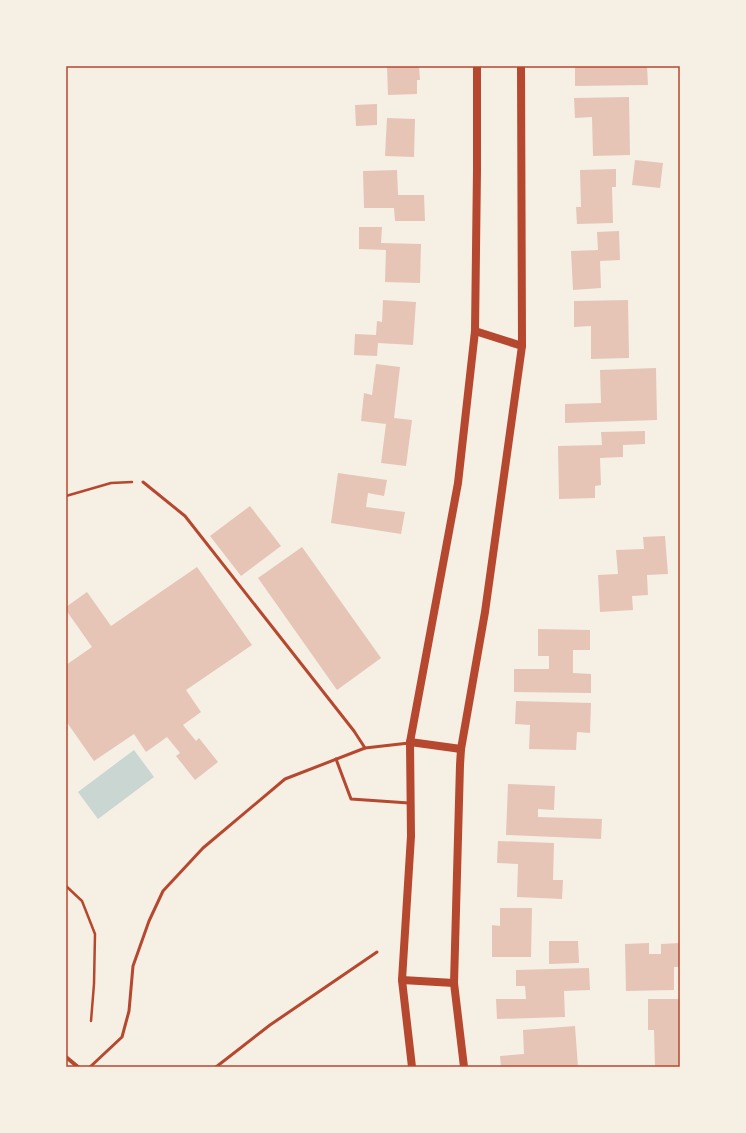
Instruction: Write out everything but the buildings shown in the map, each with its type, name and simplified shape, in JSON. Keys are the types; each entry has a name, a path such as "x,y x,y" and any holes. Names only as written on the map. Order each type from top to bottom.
{"main road":[{"path":"412,1067 402,980 411,836 410,742 458,483 475,331 478,170 477,66"},
{"path":"464,1067 454,983 461,749 486,612 522,346 521,66"},
{"path":"475,331 522,346"},
{"path":"410,742 461,749"},
{"path":"402,980 454,983"}],"street":[{"path":"66,1057 78,1067"}],"lane":[{"path":"143,482 185,516 349,725 364,748"},
{"path":"90,1067 122,1037 129,1011 133,966 149,921 163,891 203,848 285,778 364,748 410,742"},
{"path":"336,759 351,799 411,804"},
{"path":"216,1067 270,1025 377,952"}],"path":[{"path":"66,496 112,483 143,482"},
{"path":"66,886 82,901 95,934 94,984 91,1020"}],"shaded area":[{"path":"134,750 154,777 98,819 78,792"}]}
